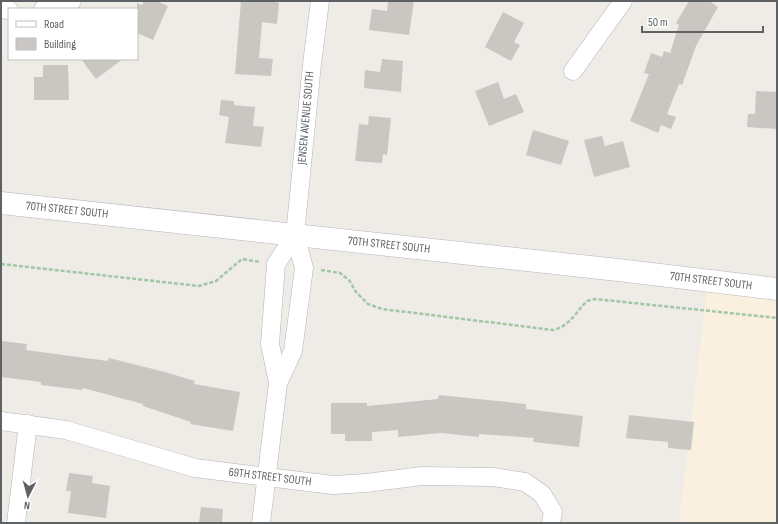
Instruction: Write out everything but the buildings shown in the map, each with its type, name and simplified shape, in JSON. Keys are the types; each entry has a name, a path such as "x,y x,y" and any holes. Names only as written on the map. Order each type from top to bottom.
{"main road":[{"name":"70TH STREET SOUTH","path":"1,203 618,270 777,289"}],"street":[{"path":"54,8 70,4 72,1"},
{"name":"JENSEN AVENUE SOUTH","path":"278,383 293,351 304,268 295,235 312,64 320,1"},
{"path":"573,72 623,1"},
{"name":"JENSEN AVENUE SOUTH","path":"261,523 278,383 270,344 276,264 295,235"},
{"name":"69TH STREET SOUTH","path":"1,421 28,424 98,438 195,468 333,485 366,484 422,476 493,477 525,482 542,494 552,512 551,523"},
{"path":"16,523 28,424"}],"path":[{"path":"1,264 199,286 216,281 242,259 276,264"},
{"path":"304,268 340,273 349,280 356,292 368,304 382,309 553,330 562,328 572,321 587,301 595,299 777,318"}],"shaded area":[{"path":"708,281 777,289 777,523 679,523"}]}
